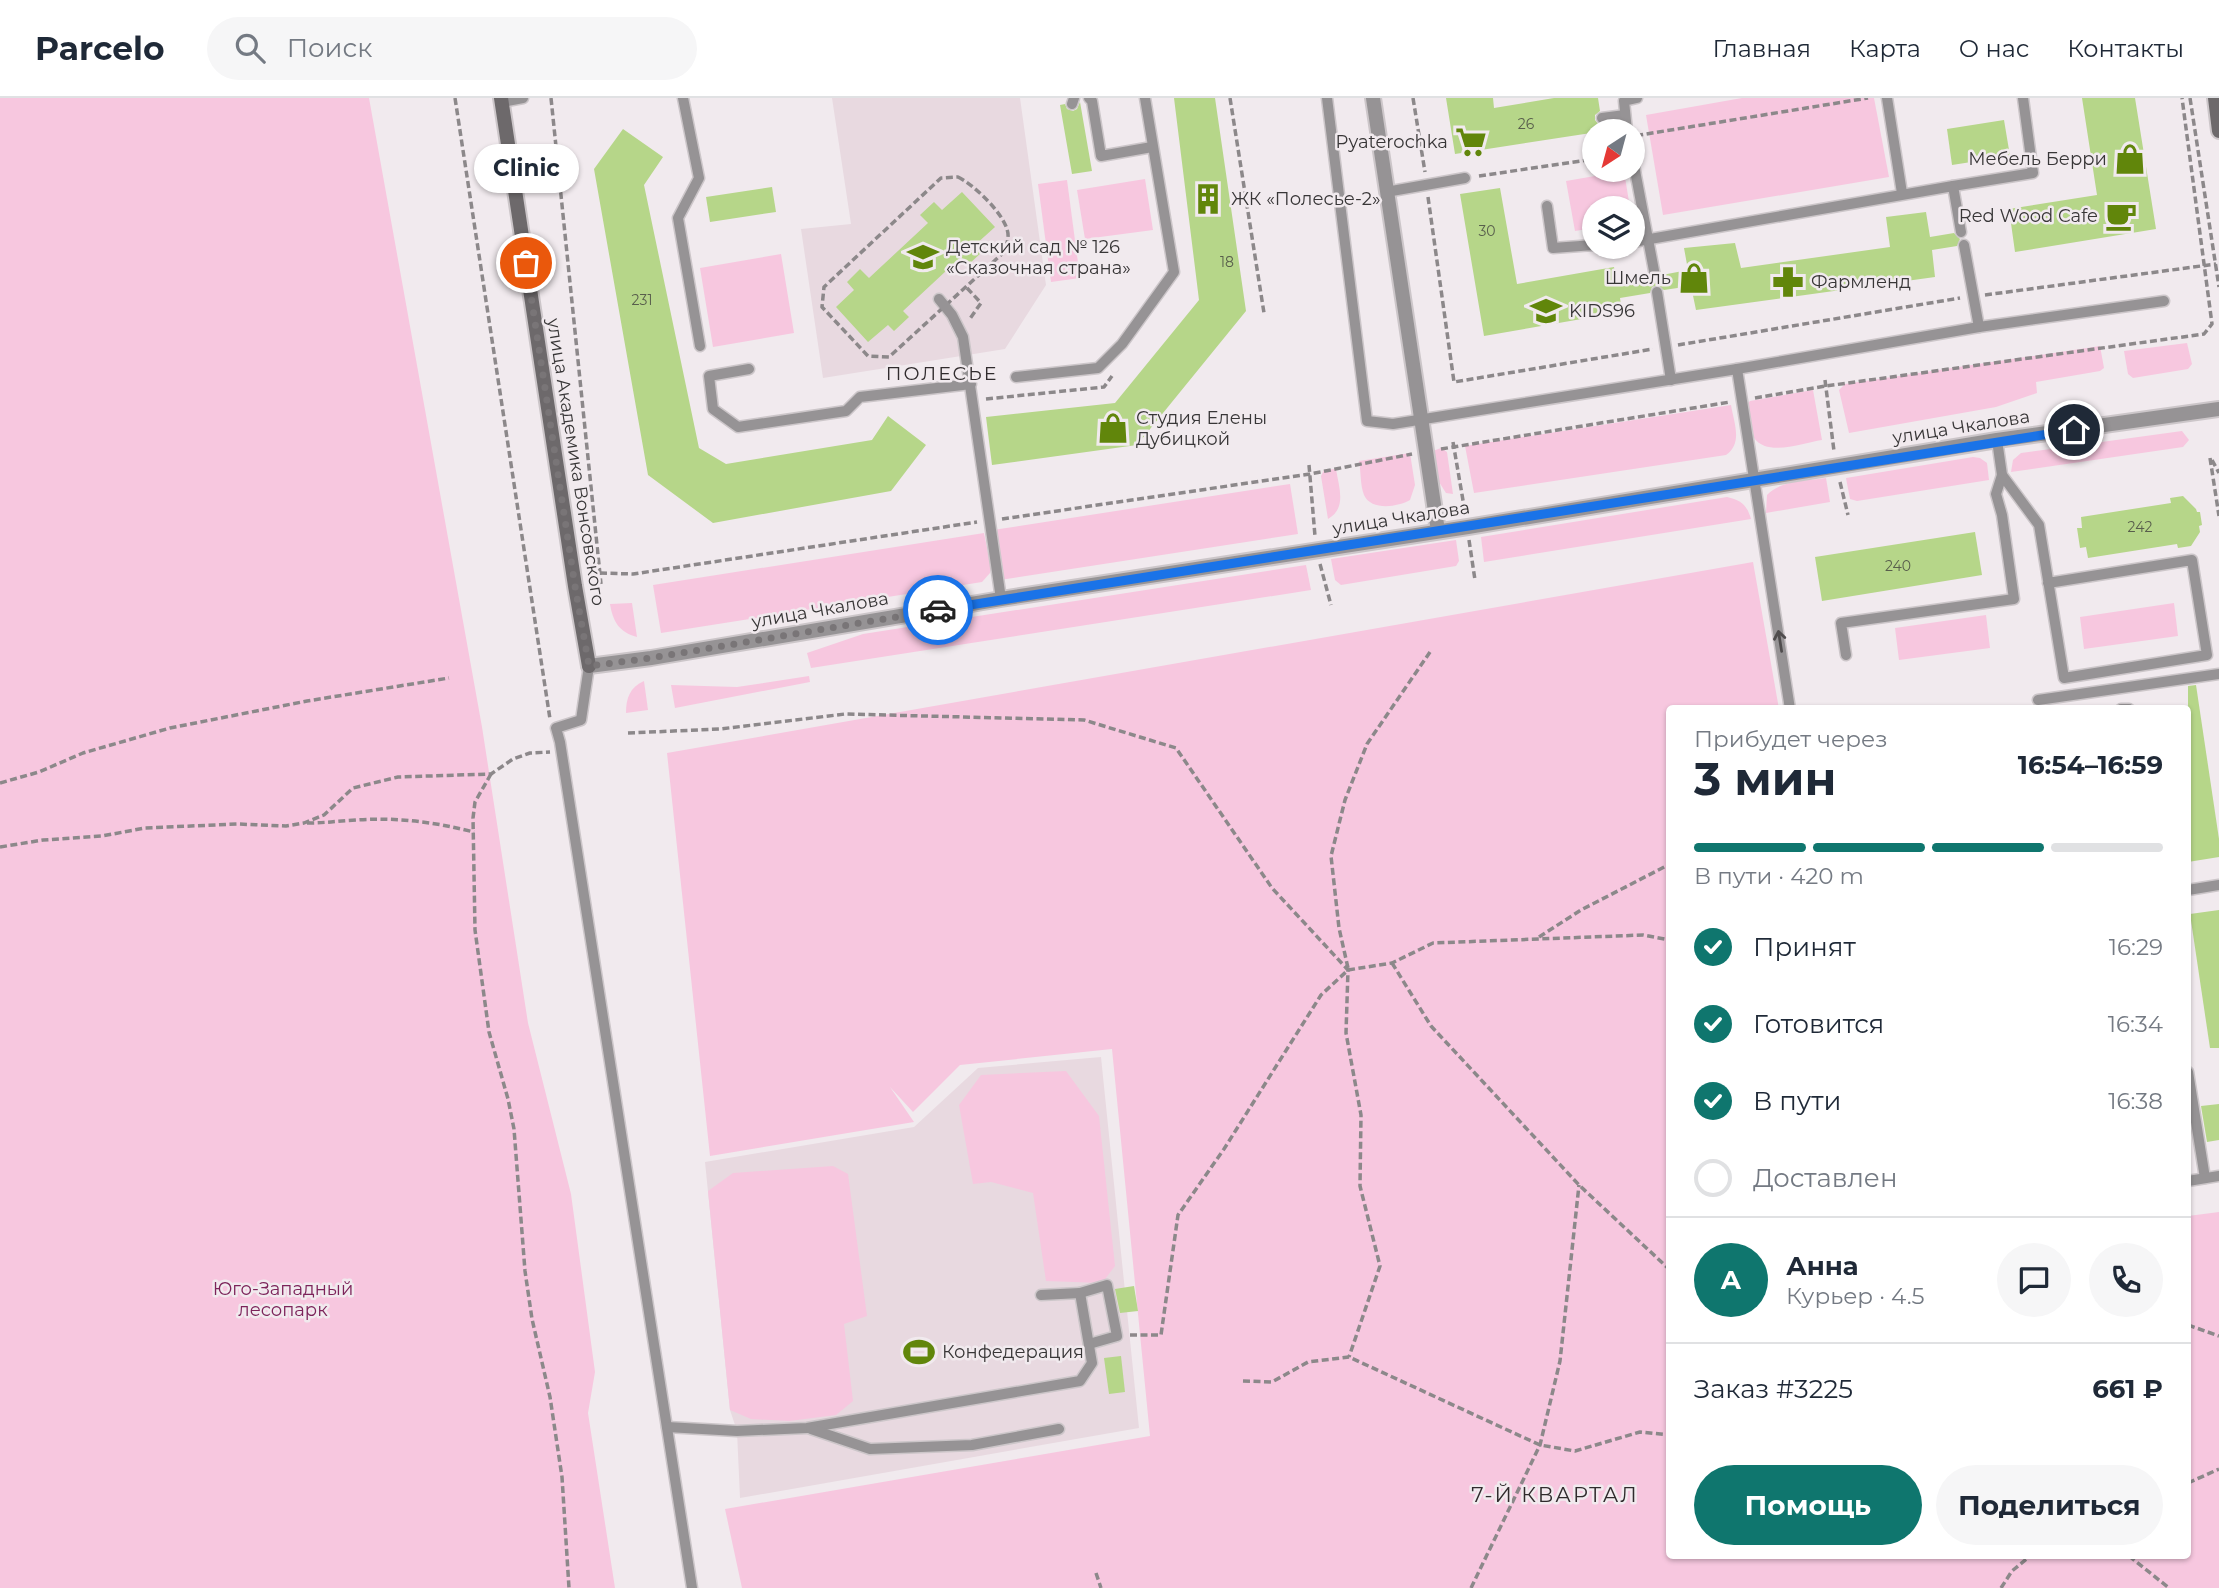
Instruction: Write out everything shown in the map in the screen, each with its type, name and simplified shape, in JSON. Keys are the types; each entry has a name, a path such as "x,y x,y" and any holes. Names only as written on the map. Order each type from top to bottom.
{"street":[{"path":"1373,98 1438,531"},
{"path":"2214,98 2219,131"},
{"name":"улица Академика Вонсовского","path":"501,100 589,666"},
{"name":"улица Чкалова","path":"589,666 1997,440 2219,409"}],"lane":[{"path":"501,100 523,98"},
{"path":"683,98 699,178 678,218 700,346"},
{"path":"1089,98 1092,101 1101,156 1152,148"},
{"path":"1016,377 1098,368 1122,344 1174,272 1145,98"},
{"path":"1327,98 1367,421 1394,424 1979,327 2164,301"},
{"path":"1626,119 1624,101 1637,98"},
{"path":"1887,98 1902,193"},
{"path":"1645,240 1902,193 2033,173 2022,98"},
{"path":"1602,118 1625,115"},
{"path":"1386,192 1465,178"},
{"path":"1637,182 1654,276"},
{"path":"1953,186 1961,232"},
{"path":"1547,206 1553,248 1582,246"},
{"path":"1964,245 1979,327"},
{"path":"1657,292 1671,380"},
{"path":"942,302 963,337 1001,599"},
{"path":"749,369 709,376 713,409 738,427 846,411 860,397 971,384"},
{"path":"1737,369 1789,705"},
{"path":"1846,655 1841,623 2014,599 2002,516 1996,494 2002,475 1997,440"},
{"path":"2002,475 2039,525 2048,583 2064,678 2207,655 2192,560 2048,583"},
{"path":"589,666 581,720 556,728 692,1588"},
{"path":"2038,700 2219,674"},
{"path":"2191,890 2219,885"},
{"path":"2191,1091 2205,1178"},
{"path":"2191,1180 2219,1176"},
{"path":"1041,1295 1080,1293 1107,1285 1117,1336 1089,1343"},
{"path":"667,1427 737,1431 807,1428 1080,1381 1093,1363 1080,1293"},
{"path":"807,1428 870,1449 972,1445 1059,1429"}],"path":[{"path":"456,98 551,729"},
{"path":"551,98 601,584"},
{"path":"1230,98 1264,313"},
{"path":"1413,98 1454,382 1973,296 2216,264"},
{"path":"1645,134 1868,98"},
{"path":"2182,98 2212,324"},
{"path":"2190,98 2219,287"},
{"path":"1465,178 1582,161"},
{"path":"958,177 971,183 1005,223 1009,235 1003,253 942,302 889,357 868,356 822,307 824,287 941,178 958,177"},
{"path":"977,400 1104,387 1112,376"},
{"path":"1825,380 1836,466 1849,515"},
{"path":"2219,473 2210,458 2219,516"},
{"path":"1349,1357 1380,1266 1360,1186 1361,1115 1346,1033 1348,970 1339,929 1331,856 1345,800 1367,744 1430,652"},
{"path":"0,783 39,772 83,753 170,728 449,678"},
{"path":"628,733 720,729 845,714 1084,720 1176,748 1272,888 1348,970"},
{"path":"552,752 530,753 513,759 491,774 475,802 472,818 475,930 489,1032 514,1129 527,1283 532,1319 550,1397 562,1477 569,1588"},
{"path":"0,847 43,840 102,836 145,828 237,824 286,826 324,815 353,788 377,781 398,777 491,774"},
{"path":"304,822 329,824 375,819 419,820 474,832"},
{"path":"1537,938 1581,910 1666,866"},
{"path":"1117,1336 1161,1335 1178,1215 1224,1149 1321,995 1348,970 1392,963 1433,943 1643,935 1666,939"},
{"path":"1392,963 1431,1026 1579,1185 1666,1266"},
{"path":"1471,1588 1540,1445 1560,1361 1579,1185"},
{"path":"2191,1326 2219,1336"},
{"path":"1243,1381 1272,1382 1308,1362 1349,1357 1540,1445 1575,1451 1640,1432 1666,1435"},
{"path":"2191,1482 2219,1469"},
{"path":"2001,1588 2012,1571 2026,1559"},
{"path":"2134,1559 2169,1588"},
{"path":"1096,1573 1101,1588"}],"shaded area":[{"name":"Детский сад № 126 «Сказочная страна»","path":"832,98 1020,98 1046,285 1005,349 823,378 801,229 851,224"},
{"path":"1101,1057 1139,1428 740,1498 737,1431 730,1410 705,1162 914,1127 978,1068"}],"green space":[{"name":"Юго-Западный лесопарк","path":"0,98 369,98 482,727 528,1023 571,1194 595,1372 588,1413 615,1588 0,1588"},
{"path":"1742,98 1874,98 1889,177 1663,215 1646,115"},
{"path":"1582,178 1582,182 1626,182 1628,196 1582,196 1582,230 1575,231 1566,181"},
{"path":"1145,179 1153,230 1085,239 1077,190"},
{"path":"1067,180 1080,278 1051,282 1038,184"},
{"path":"781,254 794,333 713,347 700,268"},
{"path":"2187,343 2192,364 2188,369 2133,378 2128,374 2124,351"},
{"path":"2100,346 2104,368 2100,371 2036,382 2037,393 1996,407 1849,433 1839,390 1845,384"},
{"path":"1813,390 1822,440 1776,448 1760,444 1754,438 1748,403 1750,401"},
{"path":"1731,405 1736,439 1726,455 1474,493 1465,446"},
{"path":"2182,431 2189,440 2183,447 2011,472 2013,460 2021,453"},
{"path":"1441,448 1447,452 1453,494 1446,493 1439,482 1433,451"},
{"path":"1410,453 1415,485 1410,500 1385,506 1372,504 1367,500 1363,491 1359,461"},
{"path":"1973,457 1987,463 1989,480 1857,501 1850,499 1846,478"},
{"path":"1336,469 1340,503 1328,519 1321,476 1324,470"},
{"path":"1826,478 1830,502 1766,513 1767,495 1779,486"},
{"path":"1290,484 1298,534 1000,580 993,530"},
{"path":"1727,497 1743,504 1751,519 1484,562 1481,537"},
{"path":"984,533 991,568 982,582 661,633 653,585"},
{"path":"1456,540 1459,561 1456,566 1341,585 1335,580 1331,559"},
{"path":"1753,562 1778,705 1666,705 1666,1559 2191,1559 2191,1216 2219,1212 2219,1588 742,1588 725,1509 1150,1436 1112,1049 960,1065 913,1112 890,1087 914,1122 710,1156 667,753"},
{"path":"1306,565 1311,590 811,668 807,653 863,634"},
{"path":"632,603 637,637 618,625 610,604"},
{"path":"2174,603 2178,636 2084,649 2080,617"},
{"path":"1986,615 1990,648 1899,660 1895,628"},
{"path":"809,676 810,682 675,708 671,685 737,687"},
{"path":"644,681 648,710 626,713 630,694 635,686"},
{"path":"1066,1071 1099,1116 1115,1266 1102,1283 1046,1281 1033,1193 991,1182 973,1184 959,1105 981,1075"},
{"path":"833,1166 848,1174 867,1316 844,1324 853,1401 836,1415 789,1421 751,1419 730,1410 708,1191 733,1173"}],"building":[{"name":"ЖК «Полесье-2»","path":"1174,98 1215,98 1246,311 1137,445 992,465 986,417 1115,403 1199,300"},
{"path":"1446,98 1493,98 1494,108 1554,98 1598,98 1600,111 1595,115 1595,119 1582,119 1582,134 1455,154"},
{"path":"2082,98 2135,98 2156,229 2015,252 2009,209 2097,195"},
{"path":"1080,102 1092,171 1072,174 1060,105 1065,104 1067,109 1073,111"},
{"path":"2004,120 2010,156 1952,165 1947,129"},
{"path":"623,129 663,157 644,185 699,448 726,464 872,440 888,416 926,445 891,491 713,523 648,475 594,169"},
{"path":"772,187 776,212 710,222 706,197"},
{"path":"1500,188 1517,284 1614,267 1617,284 1648,278 1652,283 1657,283 1662,275 1688,270 1684,248 1735,243 1741,268 1890,247 1886,217 1926,212 1930,237 1954,233 1960,239 1957,246 1932,250 1935,277 1696,310 1691,286 1664,290 1657,285 1652,287 1650,293 1620,298 1622,312 1484,336 1460,194"},
{"path":"962,192 995,227 975,245 982,252 968,265 961,257 903,311 909,317 894,331 888,325 868,342 836,307 854,290 847,282 860,269 869,278 928,223 920,215 934,202 942,210"},
{"path":"2183,496 2200,512 2202,525 2199,526 2200,532 2191,546 2178,548 2177,544 2088,558 2086,547 2080,548 2077,528 2082,528 2081,517 2171,503 2170,498"},
{"path":"1975,532 1982,575 1822,601 1815,557"},
{"path":"2196,685 2219,839 2219,857 2191,862 2191,705 2188,705 2188,686"},
{"path":"2219,910 2219,1048 2210,1048 2191,914"},
{"path":"2219,1104 2219,1140 2207,1142 2201,1106"},
{"path":"1134,1286 1138,1311 1120,1313 1115,1289"},
{"path":"1121,1356 1125,1392 1109,1394 1104,1358"}],"way so far":[{"path":"526,263 589,666 938,610"}],"place":[{"name":"Pyaterochka","path":"1471,142"},
{"name":"Мебель Берри","path":"2130,159"},
{"name":"ЖК «Полесье-2»","path":"1208,199"},
{"name":"Red Wood Cafe","path":"2121,216"},
{"name":"Детский сад № 126 «Сказочная страна»","path":"923,257"},
{"name":"Clinic","path":"526,263"},
{"name":"Шмель","path":"1694,278"},
{"name":"Фармленд","path":"1788,282"},
{"name":"KIDS96","path":"1546,311"},
{"name":"Студия Елены Дубицкой","path":"1113,428"},
{"name":"Конфедерация","path":"919,1352"}],"district":[{"name":"ПОЛЕСЬЕ","path":"942,373"},
{"name":"7-Й КВАРТАЛ","path":"1555,1494"}],"route":[{"path":"938,610 1997,440 2074,430"}]}
